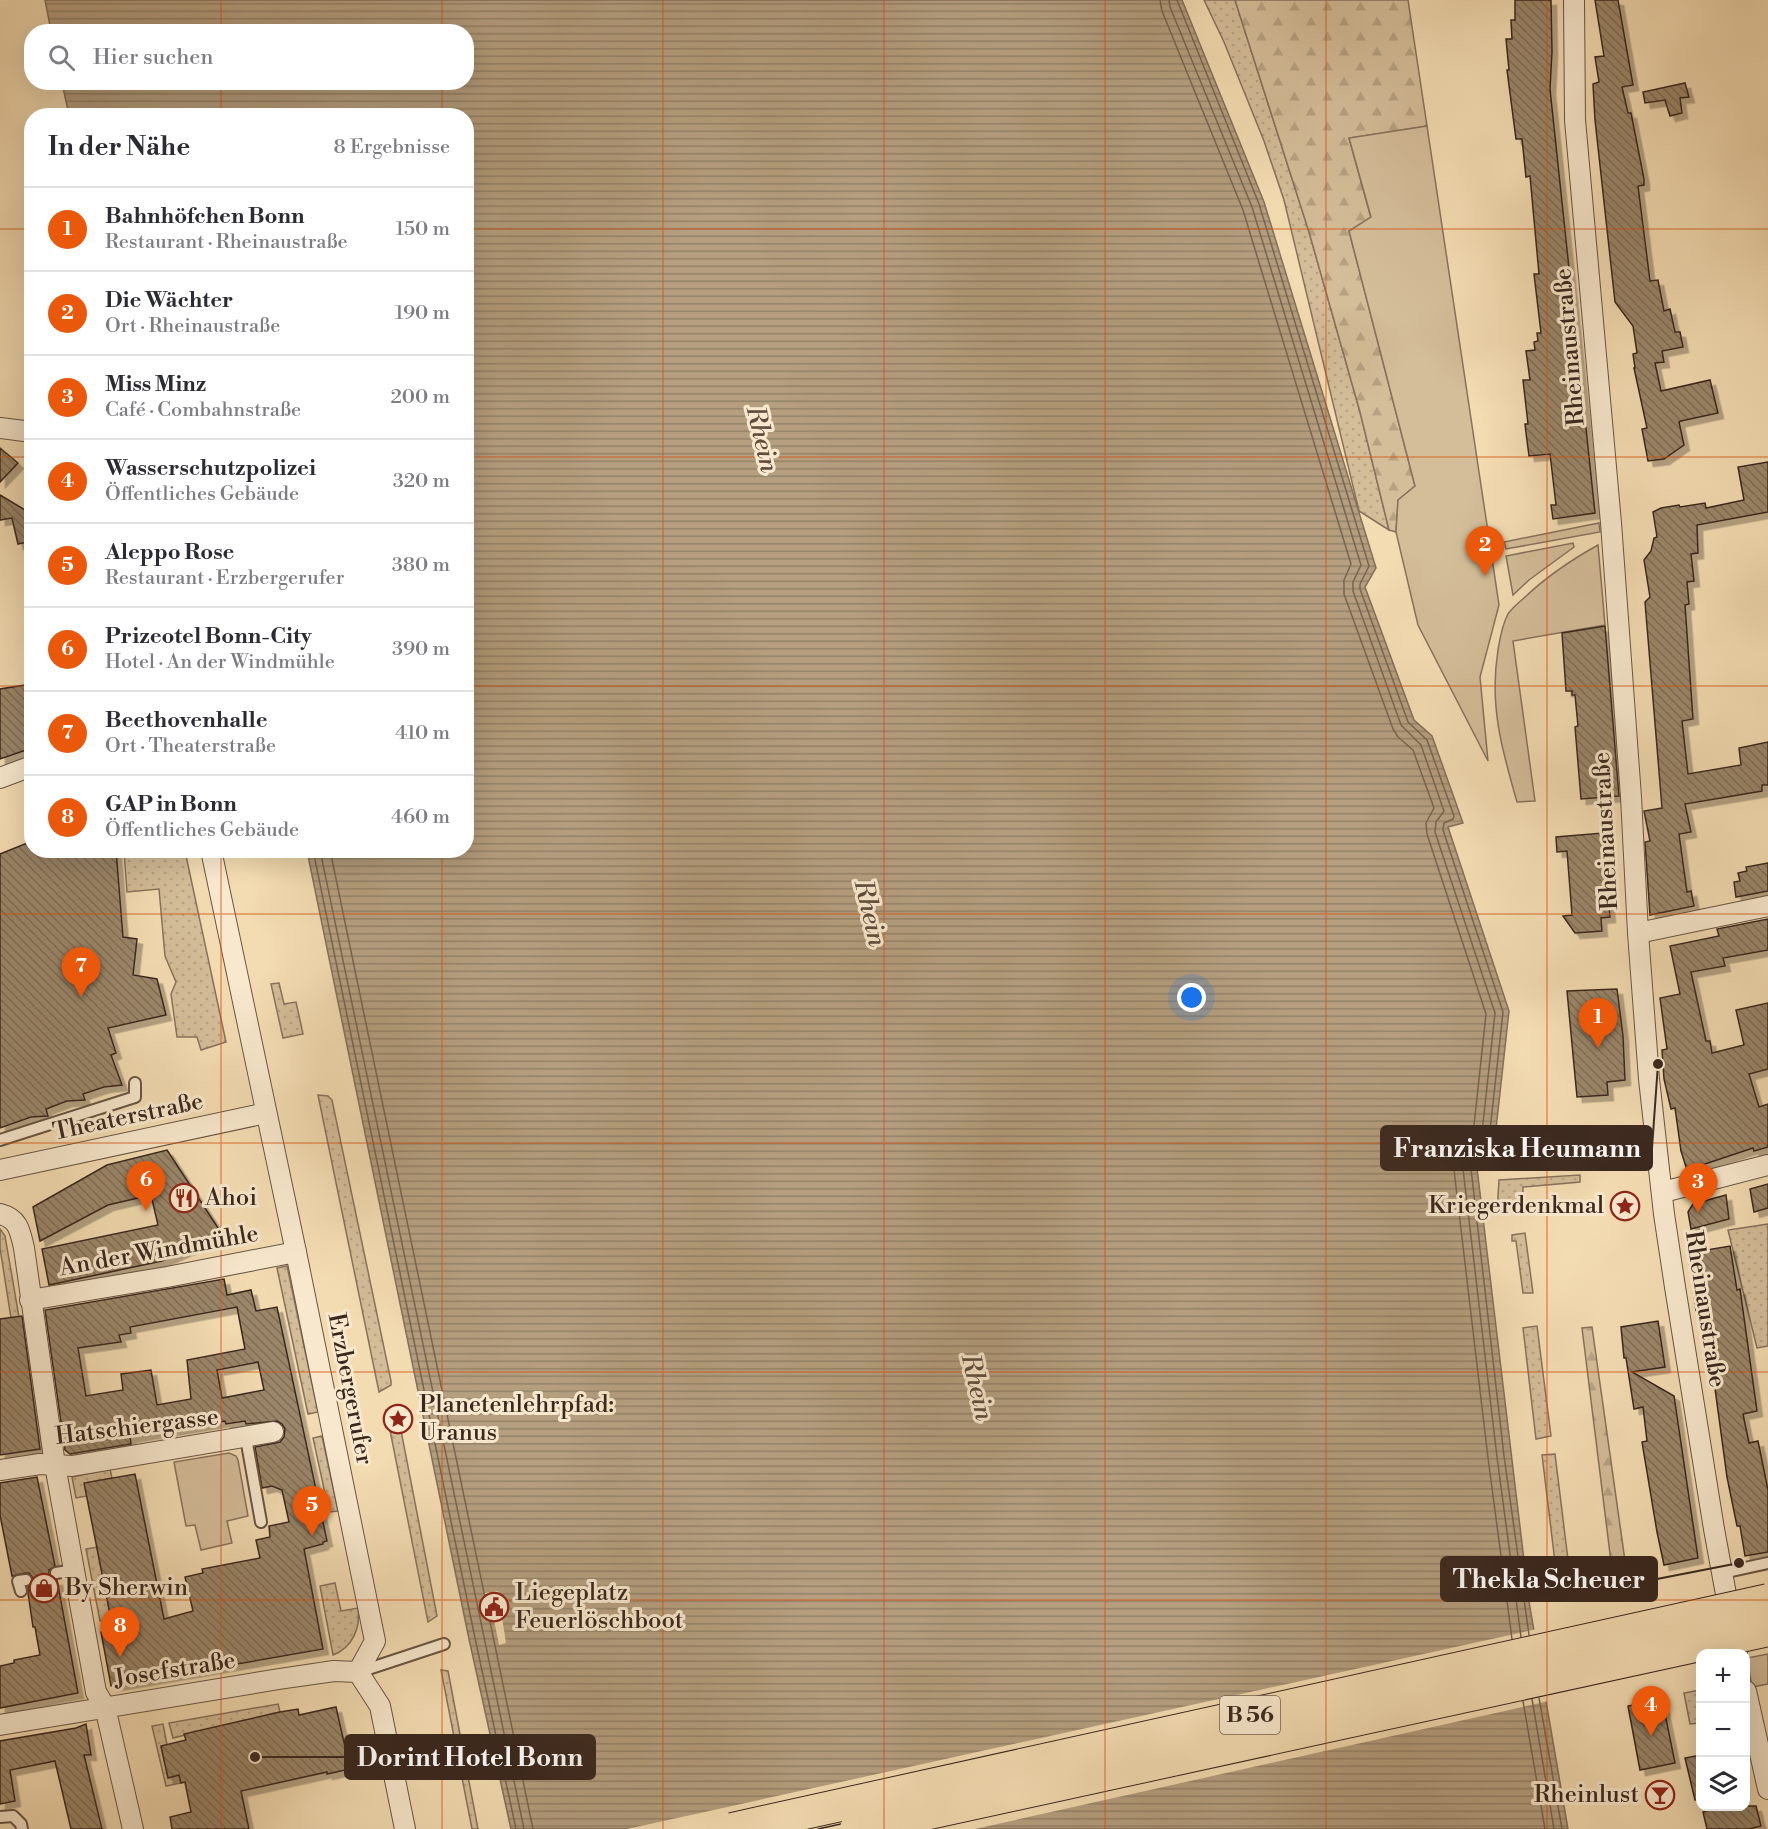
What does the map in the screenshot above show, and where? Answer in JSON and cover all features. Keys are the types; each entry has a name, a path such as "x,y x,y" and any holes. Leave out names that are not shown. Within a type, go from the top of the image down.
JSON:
{"main road":[{"name":"B 56","path":"732,1829 1768,1600"},
{"name":"B 56","path":"856,1829 1768,1630"}],"street":[{"name":"Rheinaustraße","path":"1575,0 1575,120 1611,523 1649,1079 1675,1287 1736,1649"},
{"path":"0,428 24,431"},
{"path":"0,778 24,769"},
{"name":"Erzbergerufer","path":"212,858 296,1252 375,1641 358,1672"},
{"path":"1638,933 1768,906"},
{"name":"Theaterstraße","path":"0,1170 267,1113"},
{"path":"1663,1192 1768,1166"},
{"path":"0,1214 11,1218 19,1228 24,1248 55,1465 65,1571 96,1692 105,1707 133,1829"},
{"name":"An der Windmühle","path":"30,1300 296,1252"},
{"name":"Hatschiergasse","path":"0,1470 40,1464 72,1466 93,1464 273,1432"},
{"name":"Josefstraße","path":"0,1725 334,1671 358,1672"},
{"path":"358,1672 380,1706 405,1829"},
{"path":"1749,1703 1768,1789"}],"lane":[{"path":"0,1140 135,1097 135,1083"},
{"name":"Hatschiergasse","path":"246,1438 261,1522"},
{"path":"1722,1573 1768,1563"},
{"path":"21,1591 18,1581 26,1580"},
{"path":"358,1672 444,1644"},
{"path":"0,1817 13,1816 21,1824 22,1829"}],"green space":[{"path":"1204,0 1235,0 1309,232 1360,412 1389,530 1359,511 1284,200 1264,141 1224,42"},
{"path":"1235,0 1408,0 1427,126 1349,138 1371,218 1349,231 1415,486 1398,500 1396,532 1389,530 1360,412 1309,232"},
{"path":"1427,126 1499,605 1480,677 1488,761 1418,625 1396,532 1398,500 1415,486 1349,231 1371,217 1349,138"},
{"path":"1599,523 1600,532 1506,549 1504,542"},
{"path":"1573,543 1574,547 1529,580 1513,595 1506,556"},
{"path":"1598,545 1605,625 1513,641 1535,801 1517,802 1506,764 1496,709 1496,670 1503,627 1510,612 1532,590 1559,569"},
{"path":"125,858 187,858 226,1042 201,1050 197,1037 177,1037 171,994 176,982 165,956 159,889 127,892"},
{"path":"279,983 284,1004 296,1002 303,1034 283,1038 271,984"},
{"path":"318,1095 328,1096 332,1100 391,1381 391,1385 379,1392"},
{"path":"1580,1175 1580,1182 1523,1187 1523,1212 1497,1212 1499,1180"},
{"path":"1768,1224 1768,1346 1757,1348 1728,1230"},
{"path":"0,1229 5,1236 19,1317 11,1318 0,1248"},
{"path":"1525,1233 1533,1293 1523,1293 1516,1241 1512,1241 1512,1235"},
{"path":"287,1266 318,1412 308,1414 277,1268"},
{"path":"1537,1326 1551,1436 1536,1439 1523,1328"},
{"path":"1592,1327 1628,1582 1614,1586 1582,1328"},
{"path":"386,1410 398,1415 437,1616 428,1622"},
{"path":"322,1436 338,1511 329,1512 313,1438"},
{"path":"229,1453 236,1456 238,1460 248,1516 227,1521 232,1543 201,1550 195,1525 186,1526 174,1462"},
{"path":"1555,1454 1572,1592 1559,1595 1542,1455"},
{"path":"110,1469 112,1478 85,1483 87,1496 76,1498 72,1477"},
{"path":"97,1547 111,1619 100,1621 86,1549"},
{"path":"335,1583 341,1611 358,1608 359,1615 354,1636 345,1648 333,1655 320,1586"},
{"path":"1768,1654 1768,1684 1752,1687 1750,1657"},
{"path":"441,1670 448,1671 478,1829 472,1829"},
{"path":"1696,1691 1696,1723 1690,1724 1684,1693"},
{"path":"278,1704 280,1712 173,1738 169,1723"},
{"path":"163,1724 167,1745 161,1746 168,1777 179,1775 181,1783 166,1786 152,1726"}],"water":[{"name":"Rhein","path":"45,0 1182,0 1264,202 1376,568 1365,587 1414,720 1432,736 1463,823 1448,827 1509,1011 1492,1165 1477,1168 1529,1602 1568,1829 511,1829 469,1639 308,858 474,858 474,108 67,108 64,90 474,90 474,24 50,24"}],"pier":[{"name":"Liegeplatz Feuerlöschboot","path":"498,1591 506,1643 499,1645 494,1620 490,1621 485,1593"},
{"path":"1537,1629 1549,1701 975,1829 627,1829"}],"building":[{"path":"1515,0 1551,0 1550,89 1595,513 1553,519 1551,505 1556,505 1550,454 1529,456 1525,424 1528,424 1523,380 1530,380 1526,351 1535,350 1534,342 1538,341 1537,333 1541,333 1534,274 1539,274 1530,176 1526,177 1522,139 1516,139 1507,70 1509,70 1506,39 1512,39 1511,20 1515,20"},
{"path":"1595,0 1618,0 1633,85 1622,87 1628,113 1631,113 1644,179 1644,185 1638,186 1650,281 1658,280 1664,311 1670,309 1675,332 1680,332 1683,347 1662,351 1664,362 1655,363 1661,391 1710,380 1718,413 1679,422 1684,445 1664,459 1648,461 1642,429 1647,428 1634,368 1633,354 1637,353 1633,326 1615,302 1595,120 1593,84 1599,82 1595,57 1604,56"},
{"path":"1685,83 1689,97 1680,98 1682,113 1670,116 1665,100 1645,103 1643,92"},
{"path":"0,448 18,463 0,482"},
{"path":"1768,462 1768,512 1697,525 1698,553 1691,554 1694,581 1687,582 1689,604 1685,605 1693,719 1682,721 1688,774 1741,765 1739,748 1768,742 1768,785 1762,785 1762,791 1685,804 1691,832 1679,834 1687,892 1691,891 1694,906 1650,915 1645,842 1650,841 1644,811 1662,808 1645,602 1650,597 1644,560 1651,551 1654,538 1657,537 1653,512 1679,505 1680,507 1705,503 1706,508 1744,500 1738,467"},
{"path":"0,495 24,509 24,543 18,544 12,518 0,520"},
{"path":"1605,626 1619,796 1581,799 1575,727 1578,726 1575,695 1572,695 1572,691 1566,691 1562,633"},
{"path":"24,685 24,751 0,759 0,689"},
{"path":"1603,833 1610,917 1601,918 1602,931 1575,933 1563,916 1572,915 1567,851 1557,852 1556,837"},
{"path":"24,844 24,858 117,858 123,937 137,939 133,975 157,979 166,1015 108,1028 116,1053 111,1055 122,1085 104,1087 83,1094 85,1100 67,1101 46,1109 48,1116 31,1117 0,1128 0,854"},
{"path":"1768,863 1768,891 1736,897 1734,882 1740,881 1738,873 1747,871 1746,867"},
{"path":"1768,919 1768,950 1723,958 1725,966 1691,972 1706,1041 1710,1041 1712,1053 1744,1045 1736,1010 1768,1003 1768,1069 1749,1074 1759,1107 1768,1104 1768,1147 1754,1151 1753,1148 1687,1170 1681,1151 1675,1108 1671,1109 1664,1079 1662,1050 1667,1049 1660,998 1680,994 1670,946 1719,936 1717,929"},
{"path":"1617,989 1623,1036 1625,1080 1607,1082 1608,1095 1577,1097 1567,991"},
{"path":"167,1150 222,1234 162,1261 49,1285 42,1249 158,1225 151,1195 108,1205 40,1241 33,1207 107,1165"},
{"path":"1768,1184 1768,1208 1754,1212 1750,1189"},
{"path":"1726,1195 1729,1219 1691,1229 1688,1212 1693,1204"},
{"path":"1730,1246 1737,1290 1740,1289 1757,1411 1743,1414 1749,1443 1758,1441 1768,1490 1768,1552 1745,1556 1727,1477 1706,1322 1702,1322 1700,1311 1696,1311 1688,1253"},
{"path":"224,1279 227,1295 251,1290 256,1311 277,1307 327,1541 304,1549 323,1649 111,1686 101,1632 113,1629 84,1483 135,1474 164,1619 193,1611 185,1577 203,1573 202,1569 260,1558 256,1540 270,1537 269,1526 289,1522 282,1490 272,1486 262,1488 255,1447 280,1442 284,1437 285,1429 277,1421 246,1424 245,1421 226,1424 225,1421 130,1437 131,1444 70,1454 65,1450 45,1310","holes":["237,1307 245,1349 187,1360 191,1399 157,1405 151,1370 121,1374 123,1390 86,1396 78,1348 121,1342 119,1335 131,1333 130,1327","258,1362 264,1390 222,1398 217,1370"]},
{"path":"22,1316 40,1449 0,1455 0,1319"},
{"path":"1658,1321 1665,1367 1632,1372 1674,1396 1698,1558 1664,1565 1642,1442 1647,1441 1643,1407 1634,1409 1626,1358 1624,1358 1621,1327"},
{"path":"37,1477 55,1566 49,1570 49,1575 53,1580 57,1580 78,1693 0,1708 0,1666 14,1663 14,1660 40,1655 28,1593 28,1587 33,1583 33,1578 29,1573 12,1576 0,1515 0,1483"},
{"path":"1662,1699 1675,1763 1640,1770 1628,1706"},
{"path":"336,1707 350,1769 241,1791 249,1829 172,1829 170,1817 191,1812 185,1782 181,1783 179,1775 168,1778 161,1746 186,1740 184,1734 280,1712 298,1709 299,1715"},
{"path":"86,1724 91,1755 84,1755 102,1829 71,1829 55,1761 10,1770 15,1801 0,1804 0,1741 76,1728"},
{"path":"1696,1756 1696,1800 1695,1800 1685,1758"},
{"path":"1750,1806 1756,1806 1761,1826 1749,1829 1707,1829 1703,1812 1750,1811"}],"tram line":[{"path":"776,1829 1768,1611"},
{"path":"818,1829 941,1802"}],"place":[{"name":"Die Wächter","path":"1485,576"},
{"name":"Beethovenhalle","path":"81,997"},
{"name":"Bahnhöfchen Bonn","path":"1598,1048"},
{"name":"Franziska Heumann","path":"1658,1064"},
{"name":"Ahoi","path":"184,1198"},
{"name":"Kriegerdenkmal","path":"1625,1206"},
{"name":"Prizeotel Bonn-City","path":"146,1211"},
{"name":"Miss Minz","path":"1698,1213"},
{"name":"Planetenlehrpfad: Uranus","path":"398,1419"},
{"name":"Aleppo Rose","path":"312,1536"},
{"name":"Thekla Scheuer","path":"1739,1563"},
{"name":"By Sherwin","path":"44,1588"},
{"name":"Liegeplatz Feuerlöschboot","path":"494,1607"},
{"name":"GAP in Bonn","path":"120,1657"},
{"name":"Wasserschutzpolizei","path":"1651,1736"},
{"name":"Dorint Hotel Bonn","path":"255,1757"},
{"name":"Rheinlust","path":"1660,1795"}]}
